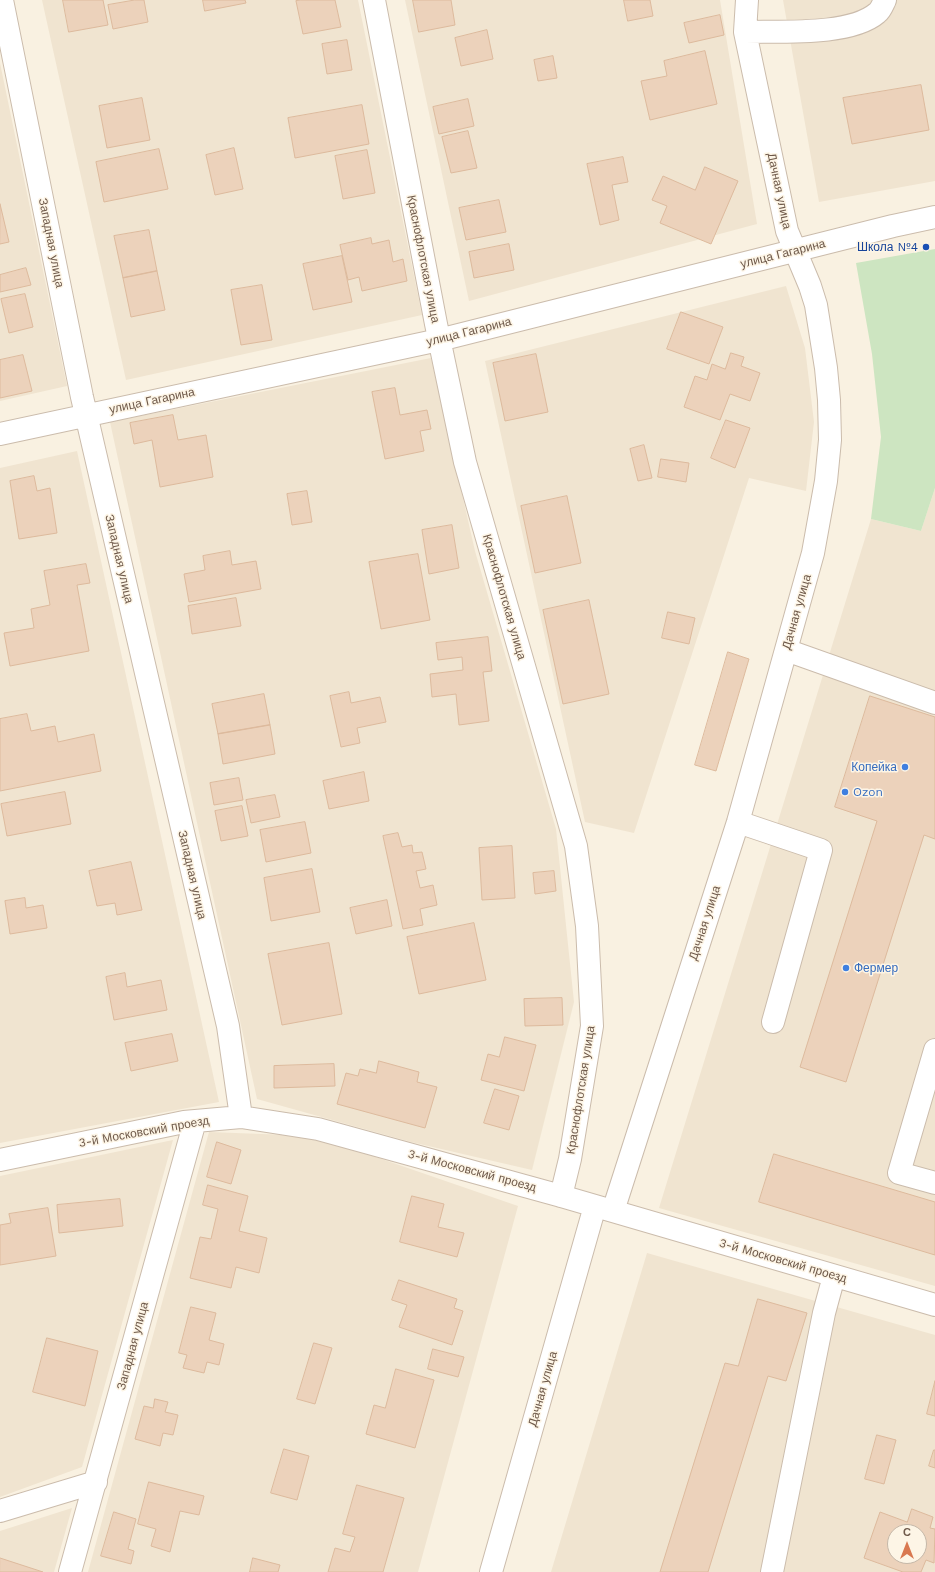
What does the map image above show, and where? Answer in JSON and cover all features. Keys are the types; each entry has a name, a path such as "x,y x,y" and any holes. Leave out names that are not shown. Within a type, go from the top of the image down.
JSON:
{"street":[{"name":"Западная улица","path":"2,0 86,415 228,1026 241,1117"},
{"name":"Краснофлотская улица","path":"374,0 439,340 465,462 576,846 587,926 592,1026 570,1159 561,1196"},
{"name":"Дачная улица","path":"491,1572 604,1208 738,822 819,528 830,440 826,368 816,305 810,286 794,251 787,231 745,32 747,0"},
{"path":"745,32 843,29 865,21 878,12 885,0"},
{"name":"улица Гагарина","path":"0,434 439,340 893,226 935,217"},
{"path":"786,650 935,703"},
{"path":"738,822 821,850 773,1022"},
{"path":"935,1050 899,1173 935,1183"},
{"name":"3-й Московский проезд","path":"0,1160 196,1121 241,1117 318,1129 604,1208 935,1305"},
{"name":"Западная улица","path":"70,1572 196,1121"},
{"path":"772,1572 822,1320 834,1276"},
{"path":"0,1511 96,1482"}],"shaded area":[{"path":"42,0 358,0 422,315 126,380"},
{"path":"405,0 720,0 757,224 469,301"},
{"path":"783,0 935,0 935,181 819,202"},
{"path":"0,63 67,386 0,401"},
{"path":"786,286 805,348 814,422 806,491 749,478 634,833 585,822 485,361"},
{"path":"431,358 475,551 556,829 574,1002 532,1170 411,1142 257,1099 110,422"},
{"path":"77,451 219,1102 0,1143 0,468"},
{"path":"935,488 935,1286 659,1208 871,519 921,531"},
{"path":"209,1132 315,1136 518,1206 418,1572 88,1572"},
{"path":"173,1140 82,1467 0,1497 0,1176"},
{"path":"647,1253 935,1335 935,1572 551,1572"},
{"path":"72,1508 54,1572 0,1572 0,1531"}],"green space":[{"path":"935,249 935,488 921,531 871,519 881,437 872,354 856,263"}],"building":[{"path":"63,0 103,0 108,25 69,32"},
{"path":"135,0 144,0 148,22 113,29 108,5"},
{"path":"203,0 245,0 246,3 205,11"},
{"path":"335,0 341,27 303,34 296,1"},
{"path":"413,0 451,0 455,25 419,32"},
{"path":"624,0 650,0 653,16 628,21"},
{"path":"720,15 724,35 689,43 684,23"},
{"path":"487,30 493,59 461,66 455,38"},
{"path":"347,40 352,70 327,74 322,44"},
{"path":"705,51 717,104 650,120 641,81 667,76 664,61"},
{"path":"553,56 557,78 538,81 534,60"},
{"path":"921,85 929,130 852,144 843,98"},
{"path":"142,98 150,140 107,148 99,106"},
{"path":"468,99 474,126 439,134 433,107"},
{"path":"362,105 369,144 295,158 288,118"},
{"path":"468,131 477,168 451,173 442,137"},
{"path":"234,148 243,189 215,195 206,155"},
{"path":"159,149 168,189 104,202 96,162"},
{"path":"367,150 375,193 343,199 335,156"},
{"path":"623,157 628,182 612,185 619,220 600,225 587,164"},
{"path":"705,167 738,181 711,244 660,223 667,206 652,200 663,176 695,190"},
{"path":"499,200 506,232 466,240 459,208"},
{"path":"0,204 9,242 0,244"},
{"path":"149,230 157,271 123,278 114,236"},
{"path":"371,238 372,244 389,240 393,262 403,259 407,281 362,291 359,277 348,280 340,245"},
{"path":"509,244 514,270 474,278 469,252"},
{"path":"342,256 352,302 313,310 303,264"},
{"path":"26,268 31,285 0,292 0,275"},
{"path":"157,271 165,310 131,317 123,278"},
{"path":"262,285 272,340 241,345 231,290"},
{"path":"25,294 33,327 9,333 1,299"},
{"path":"681,312 723,327 709,364 667,349"},
{"path":"731,353 744,357 741,366 760,373 750,401 730,394 720,420 684,407 695,376 707,380 712,364 725,369"},
{"path":"536,354 548,412 505,421 493,363"},
{"path":"23,355 32,391 0,398 0,360"},
{"path":"395,388 400,415 427,410 431,429 420,431 424,451 385,459 372,392"},
{"path":"173,415 178,440 206,435 213,477 160,487 152,440 134,444 130,423"},
{"path":"726,420 750,428 735,468 711,458"},
{"path":"644,445 652,478 638,481 630,449"},
{"path":"661,459 689,463 686,482 658,477"},
{"path":"34,476 37,491 50,488 57,533 19,539 10,481"},
{"path":"307,491 312,522 292,525 287,494"},
{"path":"567,496 581,563 535,573 521,506"},
{"path":"452,525 459,568 429,574 422,530"},
{"path":"230,551 232,565 256,561 261,589 189,602 184,574 205,570 203,556"},
{"path":"418,554 430,620 381,629 369,562"},
{"path":"86,564 90,583 77,585 89,651 10,666 4,633 34,628 31,609 50,605 44,571"},
{"path":"236,598 241,626 192,634 188,606"},
{"path":"589,600 609,694 563,704 543,610"},
{"path":"668,612 695,618 689,644 662,638"},
{"path":"488,637 492,671 483,672 489,721 459,725 456,694 432,697 430,674 463,670 462,657 438,660 436,643"},
{"path":"728,652 749,659 716,771 695,765"},
{"path":"349,692 351,703 380,697 386,722 357,728 360,743 341,747 330,696"},
{"path":"264,694 270,725 218,734 212,704"},
{"path":"870,696 935,717 935,839 924,835 846,1082 800,1067 877,821 835,807"},
{"path":"27,714 31,731 55,726 58,742 94,734 101,771 0,791 0,719"},
{"path":"270,725 275,754 223,764 218,734"},
{"path":"364,772 369,801 329,809 323,781"},
{"path":"239,778 243,800 214,805 210,783"},
{"path":"65,792 71,824 7,836 1,804"},
{"path":"275,795 280,817 251,823 246,800"},
{"path":"242,806 248,836 221,841 215,811"},
{"path":"305,822 311,853 266,862 260,830"},
{"path":"398,833 402,847 412,845 413,853 422,852 426,869 416,871 420,888 433,885 437,905 420,909 423,925 403,929 383,836"},
{"path":"512,846 515,898 482,900 479,848"},
{"path":"131,862 142,910 117,915 115,903 97,906 89,871"},
{"path":"312,869 320,912 271,921 264,878"},
{"path":"554,871 556,891 535,894 533,873"},
{"path":"25,898 26,908 43,905 47,928 10,934 5,901"},
{"path":"387,900 392,926 356,934 350,908"},
{"path":"474,923 486,980 419,994 407,937"},
{"path":"329,943 342,1014 282,1025 268,954"},
{"path":"125,973 127,987 161,980 167,1010 114,1020 106,977"},
{"path":"562,998 563,1025 525,1026 524,999"},
{"path":"172,1034 178,1061 131,1071 125,1043"},
{"path":"505,1037 536,1045 524,1091 481,1080 488,1054 499,1057"},
{"path":"379,1061 419,1072 417,1082 437,1087 425,1128 337,1104 346,1073 358,1076 360,1069 376,1073"},
{"path":"334,1064 335,1086 274,1088 274,1066"},
{"path":"495,1089 519,1096 509,1130 484,1123"},
{"path":"217,1142 241,1150 231,1184 207,1177"},
{"path":"774,1154 935,1202 935,1255 759,1202"},
{"path":"208,1185 248,1196 239,1231 267,1238 259,1273 236,1267 231,1288 190,1278 200,1237 211,1239 218,1209 203,1205"},
{"path":"412,1196 444,1204 438,1227 464,1233 457,1257 400,1242"},
{"path":"120,1199 123,1226 59,1233 57,1205"},
{"path":"48,1208 56,1256 0,1265 0,1225 11,1223 9,1214"},
{"path":"399,1280 457,1299 454,1308 463,1311 452,1345 399,1327 407,1305 392,1300"},
{"path":"758,1299 807,1313 786,1381 768,1376 708,1572 660,1572 725,1363 738,1366"},
{"path":"191,1307 216,1313 209,1340 224,1344 219,1365 207,1362 204,1373 183,1368 187,1355 179,1353"},
{"path":"47,1338 98,1351 85,1406 33,1392"},
{"path":"314,1343 332,1348 315,1404 297,1399"},
{"path":"433,1349 464,1357 458,1377 428,1369"},
{"path":"396,1369 434,1380 415,1448 366,1434 374,1405 385,1408"},
{"path":"935,1381 935,1416 927,1414"},
{"path":"155,1399 168,1402 165,1412 178,1415 173,1435 163,1433 160,1446 135,1439 144,1406 153,1408"},
{"path":"877,1435 896,1440 884,1484 865,1479"},
{"path":"284,1449 309,1456 297,1500 271,1493"},
{"path":"935,1450 935,1468 929,1466"},
{"path":"149,1482 204,1496 199,1515 180,1511 170,1552 151,1546 156,1529 138,1524"},
{"path":"357,1485 404,1498 383,1572 328,1572 335,1548 350,1552 355,1537 343,1534"},
{"path":"912,1509 933,1517 930,1528 935,1529 934,1563 927,1560 927,1524 887,1524 887,1564 924,1564 921,1572 903,1572 864,1558 880,1512 907,1522"},
{"path":"114,1512 136,1519 128,1549 134,1551 131,1564 101,1556"},
{"path":"0,1558 43,1572 0,1572"},
{"path":"253,1558 280,1565 278,1572 250,1572"}],"place":[{"name":"Школа №4","path":"926,247"},
{"name":"Копейка","path":"905,767"},
{"name":"Ozon","path":"845,792"},
{"name":"Фермер","path":"846,968"}]}
